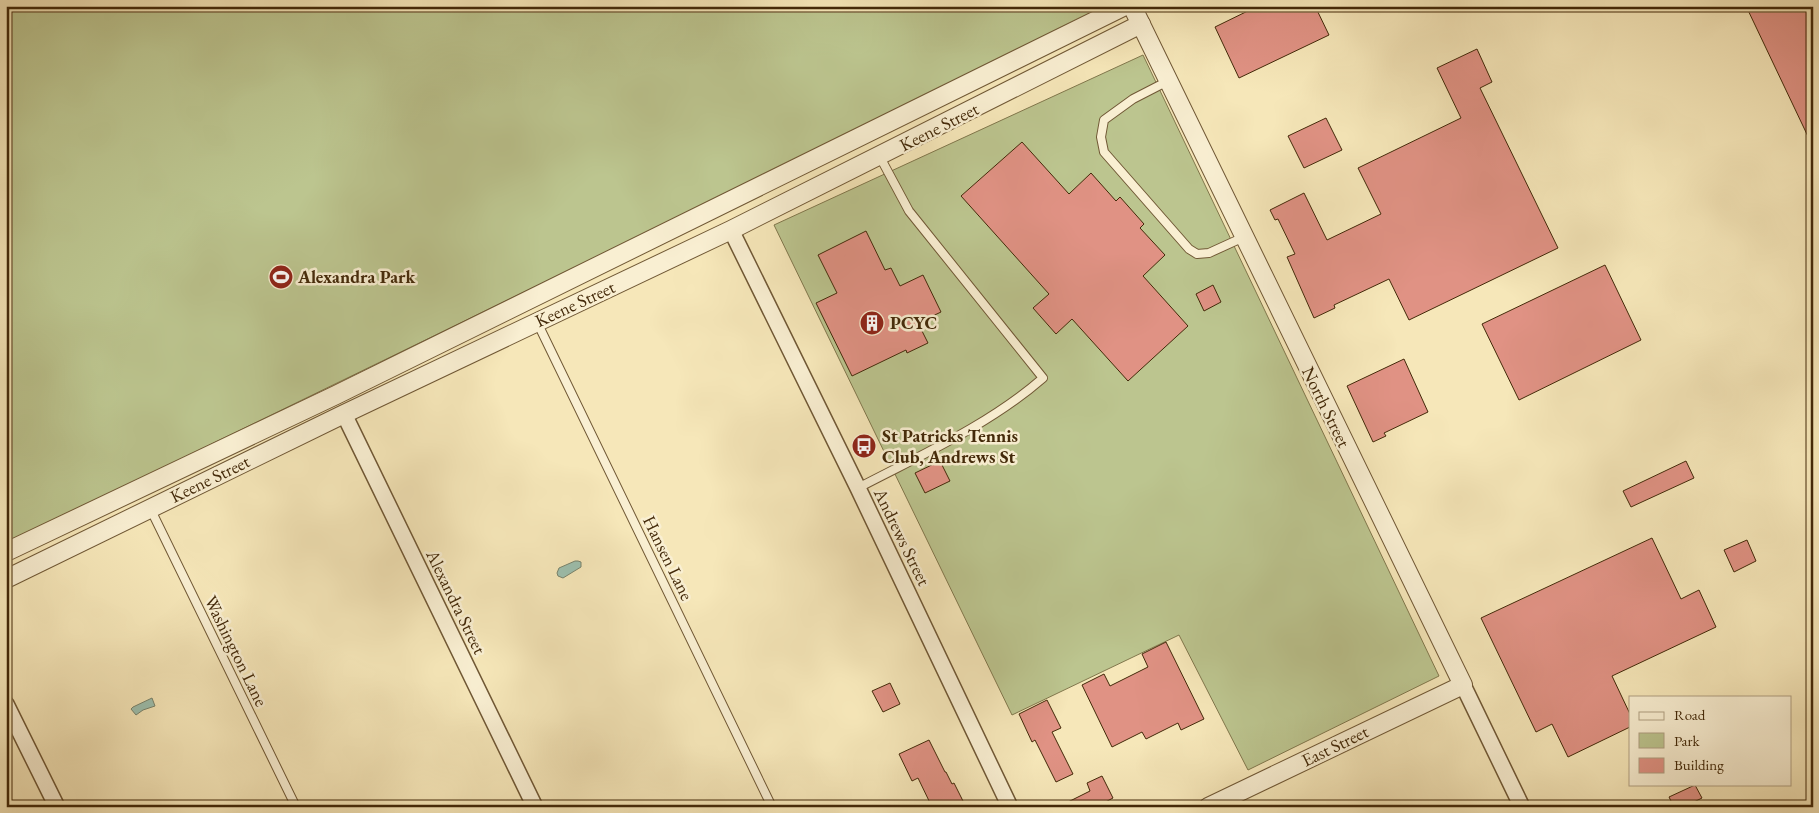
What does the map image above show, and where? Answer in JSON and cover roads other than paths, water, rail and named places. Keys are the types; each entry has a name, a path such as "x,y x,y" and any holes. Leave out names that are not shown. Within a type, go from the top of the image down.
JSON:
{"street":[{"name":"Keene Street","path":"6,552 336,395 1125,6"},
{"name":"North Street","path":"1132,6 1522,807"},
{"name":"Keene Street","path":"6,579 344,414 880,157 1141,24"},
{"path":"718,207 730,230"},
{"name":"Andrews Street","path":"730,230 858,488 1010,807"},
{"path":"336,395 344,414"},
{"name":"Alexandra Street","path":"344,414 534,807"},
{"name":"East Street","path":"1208,807 1463,685"},
{"path":"6,704 57,807"}],"lane":[{"path":"1168,81 1134,99 1104,120 1101,137 1104,152 1189,249 1197,254 1209,253 1244,237"},
{"path":"858,488 964,433 1025,394 1043,378 909,211 880,157"},
{"name":"Hansen Lane","path":"537,322 772,807"},
{"name":"Washington Lane","path":"150,508 296,807"}],"place":[{"name":"Alexandra Park","path":"281,277"},
{"name":"PCYC","path":"872,323"},
{"name":"St Patricks Tennis Club, Andrews St","path":"864,446"}]}
